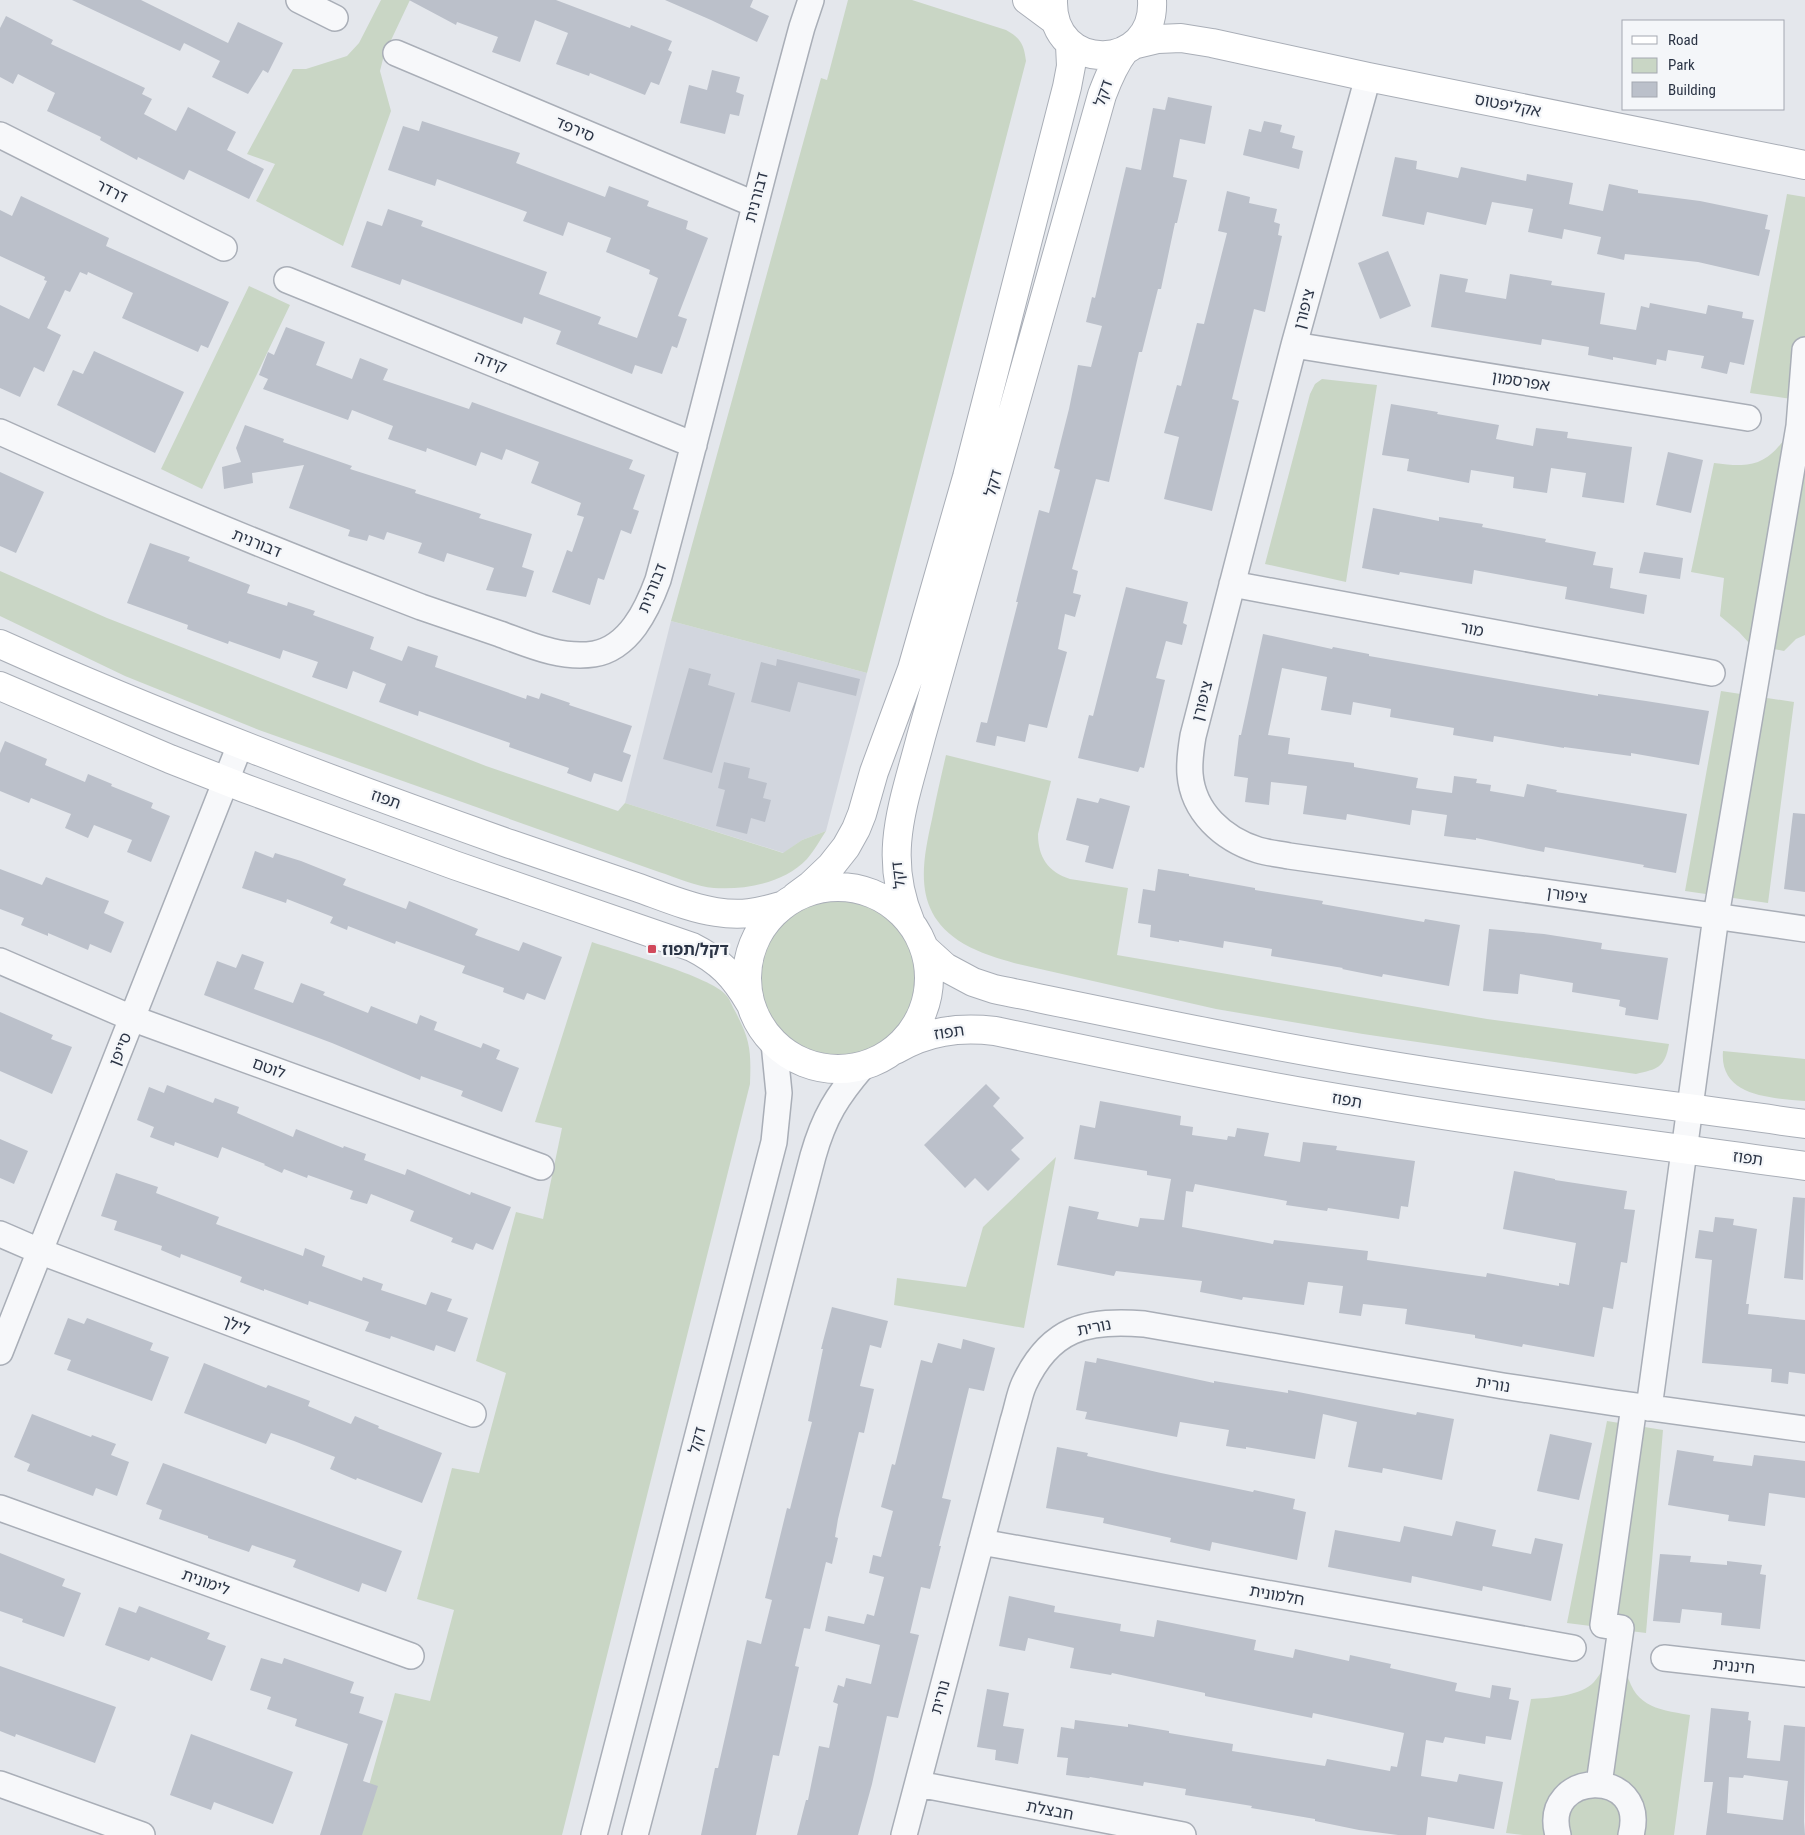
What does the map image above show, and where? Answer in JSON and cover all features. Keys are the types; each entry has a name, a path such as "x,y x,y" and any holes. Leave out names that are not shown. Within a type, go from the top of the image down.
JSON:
{"street":[{"path":"299,0 335,18"},
{"name":"דבורנית","path":"0,432 155,501 344,578 526,643 552,652 576,656 597,653 615,645 629,633 642,617 658,580 754,204 802,26 811,0"},
{"path":"1027,0 1053,10 1063,37 1070,44"},
{"name":"אקליפטוס","path":"1152,1 1189,30 1212,43"},
{"name":"דקל","path":"910,921 899,890 896,863 897,836 906,794 1102,95 1113,67 1146,30 1152,11 1152,1"},
{"name":"אקליפטוס","path":"1070,44 1078,50 1097,56 1107,56 1158,39 1180,38 1212,43 1368,77 1805,165"},
{"name":"דקל","path":"789,901 832,866 856,829 874,772 912,669 967,477 1032,216 1067,87 1071,66 1070,44"},
{"name":"סירפד","path":"396,53 754,204"},
{"name":"ציפורן","path":"1368,77 1294,344 1193,736 1190,775 1194,793 1202,811 1215,826 1234,840 1258,850 1289,856 1805,929"},
{"name":"דרדר","path":"0,135 224,248"},
{"name":"קידה","path":"286,280 694,445"},
{"name":"אפרסמון","path":"1294,344 1748,418"},
{"path":"1599,1784 1620,1628 1603,1624 1684,1150 1716,916 1799,426 1805,350"},
{"name":"מור","path":"1232,584 1712,673"},
{"name":"תפוז","path":"0,644 107,691 240,745 467,829 691,906 714,912 755,914 813,890 830,886 848,886 882,897 910,921"},
{"path":"0,686 226,781 436,858 692,947 722,966 736,981 750,1003"},
{"name":"סייפן","path":"0,1352 240,745"},
{"path":"750,1003 747,986 747,968 750,951 757,934 768,919 789,901"},
{"path":"895,1050 913,1029 926,1005 929,987 929,970 924,948 920,936 910,921"},
{"path":"924,948 945,967 973,982 994,989 1195,1031 1438,1073 1805,1124"},
{"name":"לוטם","path":"0,961 133,1018 541,1167"},
{"name":"תפוז","path":"750,1003 756,1020 774,1043 794,1058 828,1069 846,1069 863,1066 920,1037 949,1030 995,1031 1300,1092 1684,1150 1805,1166"},
{"name":"דקל","path":"594,1835 774,1142 779,1094 774,1043"},
{"path":"635,1835 815,1150 821,1130 833,1104 863,1066"},
{"name":"לילך","path":"0,1234 40,1251 473,1414"},
{"name":"נורית","path":"904,1835 1024,1385 1039,1358 1056,1340 1076,1328 1097,1323 1144,1324 1390,1368 1641,1407 1805,1429"},
{"name":"לימונית","path":"0,1508 411,1656"},
{"name":"חלמונית","path":"981,1542 1573,1648"},
{"name":"חיננית","path":"1664,1658 1805,1674"},
{"path":"0,1784 142,1835"},
{"name":"חבצלת","path":"918,1784 1183,1835"},
{"path":"1558,1835 1556,1818 1560,1804 1570,1792 1584,1785 1599,1784 1613,1788 1630,1805 1634,1819 1631,1835"}],"shaded area":[{"path":"671,621 867,673 826,831 802,840 784,853 625,803"}],"green space":[{"path":"381,0 410,0 384,55 380,71 391,111 343,246 256,201 275,164 247,154 293,69 306,69 347,56 359,43"},
{"path":"848,0 912,0 1006,30 1021,42 1026,61 867,673 671,621 821,78 827,80"},
{"path":"1787,194 1805,197 1805,401 1750,393"},
{"path":"249,286 290,305 202,489 161,469"},
{"path":"1322,379 1377,385 1346,582 1265,564 1310,394 1315,384"},
{"path":"1783,441 1805,444 1805,635 1796,639 1784,651 1750,644 1720,616 1724,578 1691,572 1714,463 1753,464 1761,461 1776,450"},
{"path":"0,571 107,618 486,766 618,811 625,803 783,853 802,840 826,831 807,859 798,867 776,879 739,888 714,888 693,884 259,730 125,676 0,616"},
{"path":"1721,691 1794,702 1768,903 1685,891"},
{"path":"946,755 1051,781 1038,834 1042,856 1050,868 1070,879 1128,888 1117,955 1487,1019 1669,1044 1665,1058 1655,1069 1636,1074 1363,1034 1216,1009 1014,963 976,950 948,932 936,919 925,889 925,855"},
{"path":"846,894 862,897 878,904 903,925 912,938 919,954 922,978 921,994 916,1010 908,1025 891,1043 878,1052 862,1059 830,1062 814,1059 791,1048 768,1025 757,1002 754,970 757,954 768,931 791,908 814,897"},
{"path":"592,942 703,980 726,995 747,1039 750,1055 750,1084 562,1835 355,1835 395,1693 430,1701 454,1610 417,1599 452,1468 479,1473 506,1373 476,1361 516,1212 543,1219 562,1128 535,1122"},
{"path":"1723,1051 1805,1059 1805,1101 1763,1096 1738,1086 1729,1078 1724,1066"},
{"path":"1056,1157 1024,1328 894,1305 897,1278 966,1287 983,1227"},
{"path":"1607,1421 1663,1430 1646,1633 1567,1623"},
{"path":"1608,1662 1625,1666 1633,1690 1647,1703 1666,1710 1690,1715 1674,1835 1523,1835 1506,1833 1531,1699 1564,1695 1588,1687 1594,1682"}],"building":[{"path":"72,0 141,0 228,43 238,22 283,43 268,73 263,70 248,94 212,77 220,61 184,43 180,51"},
{"path":"409,0 556,0 630,28 631,25 672,41 668,50 672,52 659,85 651,82 645,95 590,73 589,76 556,64 568,33 535,20 520,62 492,52 498,37 457,22 456,25"},
{"path":"665,0 753,0 750,7 769,16 757,42"},
{"path":"6,16 53,40 51,44 145,88 142,94 152,99 144,114 176,131 188,107 236,132 227,150 264,169 249,199 189,170 184,180 138,157 137,160 100,140 101,137 47,111 55,93 18,74 13,84 0,77 0,28"},
{"path":"712,70 740,77 736,92 744,95 739,116 730,114 725,134 680,123 689,85 707,90"},
{"path":"1168,97 1212,106 1205,144 1180,139 1173,177 1187,180 1177,223 1175,223 1161,289 1158,289 1142,352 1139,352 1109,482 1096,479 1072,569 1078,571 1073,593 1081,595 1075,617 1065,614 1058,649 1067,652 1047,728 1029,724 1025,742 997,736 995,746 976,742 981,722 987,723 1039,510 1049,513 1060,470 1054,468 1078,365 1091,367 1102,326 1086,322 1092,297 1095,298 1126,167 1141,170 1153,108 1165,110"},
{"path":"422,121 520,153 516,163 605,197 609,186 649,201 647,206 688,221 686,229 708,238 678,316 687,319 677,348 672,346 662,374 635,365 632,374 556,344 561,331 524,317 522,324 402,279 400,285 351,267 367,221 382,226 388,209 423,221 421,226 547,272 539,294 601,317 598,324 637,338 658,278 649,274 650,270 606,252 611,238 568,222 563,236 523,221 527,212 437,179 435,186 388,170 403,126 419,131"},
{"path":"1264,121 1282,125 1280,132 1295,136 1292,148 1303,151 1299,169 1243,155 1249,129 1261,132"},
{"path":"1395,157 1417,161 1416,169 1458,178 1461,167 1526,181 1527,174 1573,183 1569,204 1603,211 1609,184 1638,190 1638,193 1700,201 1768,215 1765,229 1770,230 1759,276 1698,262 1625,254 1624,260 1597,254 1601,237 1564,229 1562,239 1528,232 1533,209 1492,202 1486,225 1427,212 1424,225 1382,216"},
{"path":"1227,191 1250,197 1249,203 1277,209 1274,222 1280,224 1278,235 1282,236 1265,312 1254,309 1232,399 1239,401 1212,511 1164,499 1179,437 1164,433 1177,385 1181,386 1197,323 1204,324 1227,233 1218,231"},
{"path":"21,196 109,238 106,246 229,302 208,348 201,345 198,352 122,318 133,293 88,272 87,275 80,272 70,292 65,290 47,328 61,335 44,372 34,367 20,397 0,388 0,305 29,319 47,281 44,280 45,277 0,256 0,210 12,216"},
{"path":"1388,251 1411,306 1380,319 1358,263"},
{"path":"1440,274 1468,279 1465,292 1506,299 1510,274 1552,281 1551,285 1605,293 1600,324 1636,330 1641,306 1649,308 1650,303 1706,314 1708,305 1743,312 1742,318 1754,320 1744,365 1730,362 1727,374 1701,368 1704,356 1668,350 1666,361 1657,359 1656,365 1613,357 1613,360 1588,355 1589,347 1542,339 1541,345 1431,327"},
{"path":"286,327 325,342 316,365 352,379 360,358 388,369 383,380 469,409 472,402 633,460 629,469 645,475 633,509 639,511 631,534 621,530 604,580 598,578 590,605 552,592 567,550 572,552 584,517 577,515 581,503 531,483 539,462 506,449 502,460 481,452 476,466 427,448 426,452 388,439 393,426 352,410 348,420 263,389 268,379 259,375 268,352 274,355"},
{"path":"94,351 184,392 155,453 57,405 73,370 83,374"},
{"path":"1391,404 1499,425 1496,439 1533,446 1536,428 1568,432 1567,438 1632,447 1624,503 1582,497 1586,473 1551,468 1547,493 1513,488 1514,477 1471,470 1469,483 1407,471 1409,459 1382,455"},
{"path":"245,425 284,439 283,442 352,466 350,469 416,490 415,493 481,514 479,518 532,534 522,567 534,571 526,597 486,590 494,568 447,553 444,562 418,553 422,543 387,532 384,540 369,535 367,541 348,536 350,530 289,508 304,465 252,473 253,483 224,489 222,467 241,462 236,448"},
{"path":"1668,452 1703,460 1691,513 1656,505"},
{"path":"0,472 44,492 16,553 0,546"},
{"path":"1373,508 1439,521 1439,517 1483,524 1482,527 1546,539 1545,542 1596,552 1593,565 1613,568 1610,588 1647,595 1644,614 1565,599 1567,587 1474,570 1472,584 1400,572 1399,575 1362,568"},
{"path":"150,543 190,557 188,561 250,585 247,593 287,606 288,602 315,611 313,615 374,637 370,649 402,661 408,646 438,656 435,667 526,699 527,695 539,699 541,693 570,703 569,705 632,726 623,752 631,755 622,782 594,773 591,782 567,773 569,768 509,747 510,743 419,711 418,716 379,702 386,684 353,671 347,689 312,677 318,662 283,650 280,659 229,641 228,644 187,629 188,625 127,603"},
{"path":"1644,552 1683,558 1680,579 1639,573"},
{"path":"1126,587 1188,602 1183,623 1187,625 1182,645 1166,641 1156,678 1165,680 1144,768 1140,767 1138,772 1078,758 1089,715 1093,716"},
{"path":"1263,634 1332,649 1333,647 1369,654 1369,656 1533,685 1709,711 1699,765 1631,753 1631,756 1564,748 1494,736 1493,742 1453,735 1454,728 1390,717 1391,709 1353,702 1351,715 1321,710 1327,677 1282,668 1268,735 1290,738 1288,754 1354,763 1354,767 1418,778 1416,788 1452,793 1454,776 1477,779 1476,783 1491,785 1490,791 1524,797 1527,784 1557,790 1556,792 1687,814 1676,873 1643,867 1644,865 1545,847 1544,852 1476,838 1476,840 1444,836 1447,815 1412,810 1410,825 1347,814 1346,820 1303,814 1307,786 1271,782 1269,805 1245,802 1248,778 1234,776 1239,735 1241,735"},
{"path":"777,659 860,679 856,696 798,682 790,712 751,702 761,662 776,666"},
{"path":"689,668 711,674 708,685 735,693 712,773 663,759"},
{"path":"5,741 47,759 45,765 85,782 88,774 112,784 111,786 153,803 151,808 170,816 151,862 127,852 132,840 94,825 88,838 65,828 71,814 31,798 29,803 0,791 0,753"},
{"path":"724,762 750,768 748,778 767,783 763,798 771,800 765,822 751,818 747,834 716,826 725,790 718,788"},
{"path":"1077,798 1098,803 1100,798 1130,806 1113,869 1085,862 1089,846 1066,840"},
{"path":"1793,813 1805,814 1805,892 1784,889"},
{"path":"255,851 273,858 275,853 301,861 346,879 343,885 406,909 409,901 478,929 475,935 519,951 523,942 562,957 545,1000 527,993 524,1000 503,992 504,988 462,973 465,966 396,941 395,944 348,926 347,930 330,923 333,917 287,899 286,903 242,888"},
{"path":"0,869 42,885 46,877 109,901 104,913 124,922 111,953 90,944 88,950 48,933 48,936 21,925 24,918 0,909"},
{"path":"1158,869 1255,888 1255,890 1323,901 1322,904 1424,922 1425,919 1460,925 1449,986 1383,974 1382,977 1343,968 1271,956 1272,949 1224,941 1223,948 1150,937 1151,925 1138,923 1143,889 1155,891"},
{"path":"1489,929 1544,934 1602,943 1601,949 1668,958 1658,1020 1625,1015 1626,1008 1619,1006 1620,1000 1572,992 1573,983 1520,974 1518,994 1483,991"},
{"path":"242,954 264,962 254,989 293,1003 301,983 325,992 323,995 368,1013 371,1006 417,1024 420,1015 437,1022 434,1030 481,1048 483,1043 500,1050 496,1059 519,1068 502,1112 461,1096 463,1091 421,1076 420,1080 332,1043 204,995 217,961 236,968"},
{"path":"0,1012 53,1035 51,1039 72,1047 52,1094 0,1071"},
{"path":"986,1084 1000,1098 993,1106 1024,1138 1011,1150 1020,1159 988,1191 975,1178 965,1188 924,1145"},
{"path":"167,1085 213,1103 215,1098 239,1107 237,1113 293,1137 296,1129 343,1148 344,1146 366,1154 364,1160 405,1175 407,1169 470,1195 471,1192 511,1207 493,1250 476,1243 473,1250 451,1242 453,1238 410,1221 414,1211 371,1194 367,1204 350,1199 353,1191 308,1175 307,1178 284,1169 282,1173 222,1147 218,1158 175,1142 174,1146 150,1137 154,1127 137,1120 149,1087 164,1093"},
{"path":"1100,1101 1181,1116 1180,1125 1193,1127 1192,1135 1227,1140 1228,1136 1235,1137 1237,1128 1269,1133 1264,1156 1300,1162 1303,1142 1337,1146 1336,1150 1415,1161 1408,1207 1401,1206 1399,1219 1328,1208 1327,1211 1286,1205 1287,1201 1195,1184 1193,1192 1186,1191 1182,1227 1273,1244 1274,1240 1368,1251 1367,1260 1486,1277 1487,1273 1559,1286 1559,1283 1569,1285 1576,1243 1503,1229 1514,1171 1555,1180 1627,1191 1624,1209 1635,1210 1627,1263 1621,1262 1613,1309 1603,1307 1594,1357 1523,1344 1522,1347 1475,1338 1475,1335 1405,1324 1407,1309 1363,1304 1361,1316 1339,1313 1343,1286 1308,1282 1304,1305 1243,1297 1242,1300 1200,1292 1202,1281 1116,1271 1114,1276 1057,1265 1069,1206 1099,1212 1097,1219 1138,1227 1140,1218 1164,1220 1171,1179 1147,1175 1147,1171 1074,1159 1080,1125 1095,1128"},
{"path":"0,1139 28,1151 14,1184 0,1178"},
{"path":"116,1173 158,1187 156,1193 219,1217 216,1224 303,1256 305,1248 325,1256 322,1266 362,1281 363,1277 383,1284 381,1290 426,1305 431,1292 452,1299 447,1311 468,1318 455,1352 436,1345 434,1351 391,1336 390,1339 365,1331 369,1322 309,1301 308,1305 264,1289 264,1291 240,1282 242,1277 181,1254 180,1258 161,1250 162,1246 114,1230 117,1221 101,1216"},
{"path":"1793,1197 1805,1198 1803,1280 1784,1278"},
{"path":"1715,1217 1734,1219 1733,1225 1757,1229 1746,1304 1749,1304 1748,1314 1805,1320 1805,1374 1789,1372 1788,1384 1771,1382 1772,1369 1702,1363 1712,1260 1695,1258 1699,1230 1713,1232"},
{"path":"832,1307 888,1321 881,1348 870,1345 860,1386 874,1389 864,1433 859,1432 838,1519 835,1537 838,1538 832,1564 826,1562 810,1629 804,1628 795,1666 799,1667 779,1756 773,1755 756,1835 701,1835 715,1768 718,1768 747,1640 761,1644 772,1600 765,1598 787,1508 790,1509 812,1422 808,1421 823,1349 821,1349"},
{"path":"68,1318 84,1324 87,1318 153,1343 150,1350 169,1357 152,1401 67,1370 71,1360 54,1354"},
{"path":"963,1339 995,1348 984,1391 969,1388 942,1498 951,1500 939,1546 941,1546 930,1589 921,1587 910,1633 919,1635 898,1718 887,1716 872,1784 858,1835 797,1835 806,1800 808,1800 819,1746 829,1748 838,1704 833,1702 838,1685 844,1687 846,1678 871,1684 880,1645 825,1631 828,1616 864,1624 867,1614 874,1616 884,1577 869,1573 873,1555 881,1557 893,1511 881,1507 892,1464 895,1465 921,1360 932,1363 938,1343 961,1349"},
{"path":"1097,1358 1214,1383 1214,1381 1288,1393 1288,1390 1416,1415 1417,1412 1454,1419 1442,1480 1383,1468 1382,1473 1348,1467 1357,1422 1323,1414 1315,1459 1246,1447 1246,1449 1226,1446 1229,1430 1180,1422 1177,1437 1085,1419 1087,1412 1076,1410 1085,1361 1096,1363"},
{"path":"204,1363 266,1388 268,1385 310,1401 308,1406 351,1424 355,1416 379,1426 378,1428 442,1453 422,1503 330,1469 335,1457 294,1441 271,1433 266,1444 184,1413"},
{"path":"32,1414 91,1437 92,1435 116,1444 111,1455 129,1462 117,1496 96,1488 93,1496 27,1471 30,1464 14,1457"},
{"path":"1550,1434 1592,1443 1579,1500 1537,1491"},
{"path":"1057,1447 1088,1453 1087,1456 1161,1473 1295,1499 1293,1509 1306,1512 1297,1560 1212,1542 1210,1551 1170,1542 1171,1538 1103,1523 1104,1518 1046,1508"},
{"path":"1677,1450 1714,1456 1713,1461 1752,1466 1754,1455 1805,1461 1805,1498 1769,1493 1765,1526 1728,1521 1729,1515 1668,1505"},
{"path":"163,1463 402,1551 386,1592 362,1583 359,1592 293,1567 296,1560 252,1545 249,1552 159,1519 162,1510 146,1504"},
{"path":"1456,1521 1496,1530 1492,1546 1531,1554 1535,1538 1563,1544 1551,1601 1483,1586 1482,1591 1412,1576 1411,1583 1328,1567 1335,1530 1400,1542 1404,1526 1452,1536"},
{"path":"0,1553 65,1579 62,1586 81,1593 64,1637 22,1622 23,1619 0,1611"},
{"path":"1660,1554 1691,1556 1690,1562 1727,1565 1727,1561 1762,1565 1760,1574 1766,1575 1760,1629 1721,1625 1722,1613 1682,1609 1680,1623 1653,1621"},
{"path":"1009,1596 1055,1606 1054,1612 1121,1624 1120,1631 1154,1637 1157,1620 1256,1640 1254,1650 1293,1658 1295,1649 1349,1661 1350,1655 1391,1664 1390,1668 1457,1683 1455,1691 1490,1698 1492,1685 1511,1688 1509,1699 1519,1701 1511,1740 1486,1736 1485,1744 1445,1737 1443,1743 1426,1740 1421,1776 1457,1782 1459,1774 1503,1782 1494,1829 1428,1817 1426,1835 1398,1835 1359,1830 1315,1821 1315,1819 1251,1808 1252,1806 1185,1795 1186,1789 1144,1782 1143,1786 1066,1775 1068,1758 1057,1757 1061,1727 1074,1729 1075,1720 1128,1727 1128,1724 1169,1731 1169,1733 1233,1744 1232,1751 1325,1766 1327,1759 1390,1771 1391,1766 1397,1767 1404,1733 1313,1713 1312,1718 1205,1696 1205,1693 1112,1673 1111,1675 1070,1668 1074,1648 1028,1638 1025,1651 999,1646"},
{"path":"139,1606 210,1633 207,1639 226,1646 212,1681 151,1657 149,1661 105,1645 119,1607 136,1613"},
{"path":"261,1658 282,1664 284,1658 354,1682 350,1693 364,1697 359,1713 383,1721 363,1781 378,1786 362,1835 320,1835 348,1744 295,1726 297,1719 267,1709 271,1697 250,1690"},
{"path":"0,1666 116,1707 95,1763 16,1734 15,1737 0,1731"},
{"path":"987,1689 1009,1693 1003,1726 1024,1729 1018,1764 995,1760 996,1750 977,1747"},
{"path":"1711,1708 1749,1712 1748,1720 1751,1721 1747,1758 1780,1761 1784,1725 1805,1727 1805,1835 1706,1835 1713,1782 1704,1782","holes":["1744,1775 1788,1781 1783,1820 1727,1813 1729,1777 1743,1778"]},
{"path":"191,1734 293,1772 273,1824 214,1802 211,1810 170,1795"}],"place":[{"name":"דקל/תפוז","path":"652,949"}]}
